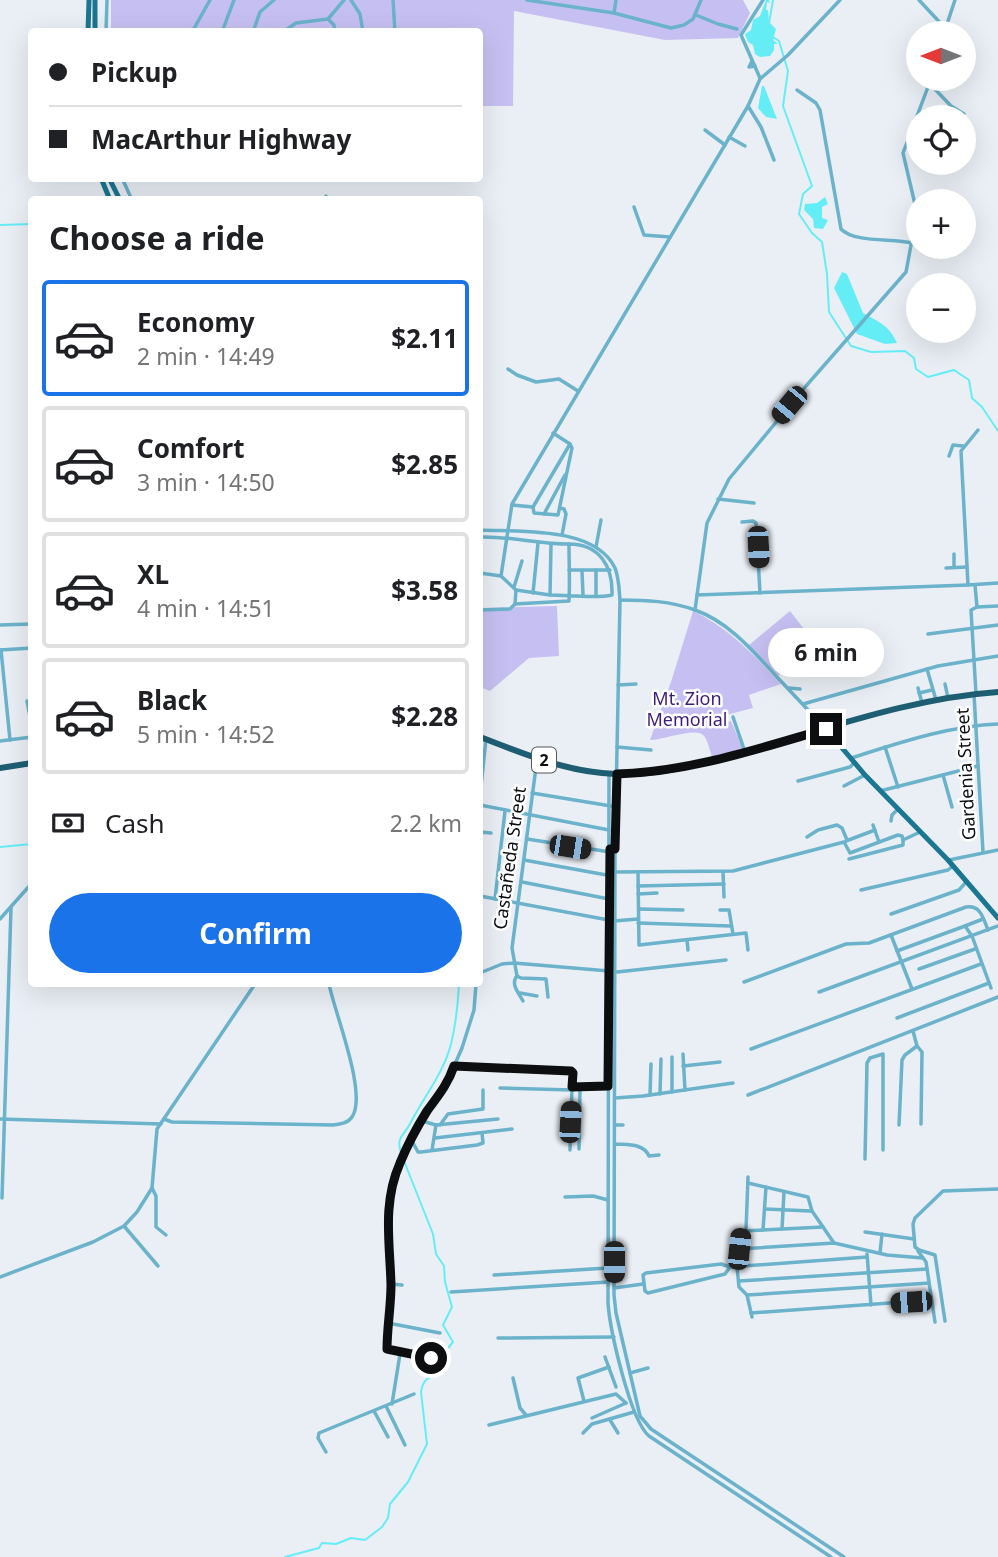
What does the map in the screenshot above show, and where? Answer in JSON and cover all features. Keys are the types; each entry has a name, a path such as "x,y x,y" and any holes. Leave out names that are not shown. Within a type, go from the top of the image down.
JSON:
{"highway":[{"name":"2","path":"483,738 569,767 613,774 668,771 922,703 998,692"},
{"path":"0,768 28,764"}],"main road":[{"path":"88,28 89,0"},
{"path":"95,0 95,28"},
{"path":"826,729 852,761 948,860 965,884 998,918"}],"street":[{"path":"107,0 107,28"},
{"path":"194,28 210,0"},
{"path":"224,28 234,0"},
{"path":"254,28 260,12 274,0"},
{"path":"289,28 296,23 327,19 344,0"},
{"path":"351,0 360,14 362,28"},
{"path":"393,0 395,28"},
{"path":"527,0 614,13 671,28 684,25 696,15 701,0"},
{"path":"614,13 616,0"},
{"path":"761,78 741,40 741,35 763,0"},
{"path":"501,576 512,505 748,106 761,78 783,60 840,0"},
{"path":"919,0 937,21"},
{"path":"948,21 955,0"},
{"path":"696,15 737,29"},
{"path":"327,19 334,28"},
{"path":"797,90 816,103 820,110 843,232 850,237 906,241"},
{"path":"911,189 903,153 926,91"},
{"path":"939,91 950,105"},
{"path":"748,106 761,127 774,160"},
{"path":"705,130 725,145"},
{"path":"729,137 745,146"},
{"path":"635,207 644,235 670,237"},
{"path":"695,610 707,523 729,479 755,445 904,275 908,259"},
{"path":"508,369 536,382 559,379 578,391"},
{"path":"968,584 961,451 978,430"},
{"path":"554,433 570,444 572,450 560,508 558,515 534,513 533,507 570,444"},
{"path":"948,456 953,445 963,446"},
{"path":"544,514 568,470"},
{"path":"718,499 754,503"},
{"path":"512,505 533,507"},
{"path":"560,508 564,509 566,514 562,536"},
{"path":"596,547 601,520"},
{"path":"742,522 757,523 760,593"},
{"path":"483,530 579,538 596,547 613,564 617,573 620,600 617,747 609,830 612,849"},
{"path":"483,537 582,545 597,554 610,570 612,595 530,593 515,589 501,576 483,573"},
{"path":"530,593 538,543"},
{"path":"550,595 551,544"},
{"path":"483,610 507,609 515,604 568,601 569,544"},
{"path":"954,554 954,567"},
{"path":"515,604 515,589 522,561"},
{"path":"946,568 967,567"},
{"path":"569,570 610,570"},
{"path":"582,570 583,595"},
{"path":"596,570 596,596"},
{"path":"698,595 998,583"},
{"name":"Gardenia Street","path":"975,584 976,607 971,609 971,627 983,852"},
{"path":"516,596 530,593"},
{"path":"620,600 667,602 695,610 732,630 826,729"},
{"path":"976,607 998,606"},
{"path":"0,625 28,624"},
{"path":"928,634 998,625"},
{"path":"10,740 0,650 28,648"},
{"path":"803,704 927,669 998,656"},
{"path":"927,669 936,700"},
{"path":"618,685 636,684"},
{"path":"945,684 948,698"},
{"path":"787,688 800,689"},
{"path":"922,703 919,691 932,690"},
{"path":"27,701 28,706"},
{"path":"733,717 745,752"},
{"path":"798,780 850,768 852,761 885,747 976,724 998,724"},
{"path":"0,741 28,738"},
{"path":"617,747 651,750"},
{"path":"885,747 898,787"},
{"name":"Castañeda Street","path":"523,1001 514,984 517,976 512,942 537,758"},
{"path":"880,791 978,766"},
{"path":"611,1288 608,1282 612,1216 609,971 613,920 613,774"},
{"path":"943,774 952,807"},
{"path":"844,786 865,775"},
{"path":"532,793 611,806"},
{"path":"483,806 609,830"},
{"path":"891,821 892,815 898,809"},
{"path":"495,899 505,810"},
{"path":"807,837 818,830 837,825 842,828 848,852 902,836 903,845 849,859"},
{"path":"524,860 613,875 638,872 723,872 744,869 846,841 874,828 879,842"},
{"path":"483,832 491,833"},
{"path":"903,840 919,832"},
{"path":"527,839 612,849"},
{"path":"948,860 998,850"},
{"path":"861,890 952,868"},
{"path":"638,872 639,945 748,934 748,950"},
{"path":"723,872 724,897"},
{"path":"522,882 613,899"},
{"path":"638,886 724,884"},
{"path":"891,914 965,884"},
{"path":"0,919 28,888"},
{"path":"639,894 657,893"},
{"path":"483,897 613,920 730,926"},
{"path":"744,982 846,944 869,943 966,907 976,907 988,930"},
{"path":"2,1198 2,1119 11,908"},
{"path":"639,909 683,910"},
{"path":"720,910 729,910 733,934"},
{"path":"897,951 984,919"},
{"path":"897,1018 990,986 965,926"},
{"path":"819,992 998,926"},
{"path":"612,935 616,972 611,1089 615,1098 615,1144 608,1200 612,1216"},
{"path":"891,935 912,989"},
{"path":"687,940 688,950"},
{"path":"919,969 975,949"},
{"path":"616,972 726,960"},
{"path":"483,972 513,963 609,971"},
{"path":"751,1049 981,964"},
{"path":"517,976 545,979 548,997"},
{"path":"0,1277 93,1241 124,1226 137,1213 152,1188 155,1136 161,1124 253,987"},
{"path":"164,1119 176,1122 333,1125 343,1124 350,1119 354,1115 356,1104 354,1077 330,987"},
{"path":"431,1358 387,1349 391,1284 387,1248 389,1208 391,1192 402,1159 425,1115 444,1089 454,1066 474,1010 476,987"},
{"path":"520,993 537,996"},
{"path":"748,1095 998,997"},
{"path":"913,1031 917,1046 922,1052 921,1124"},
{"path":"874,1045 878,1055"},
{"path":"899,1125 902,1060 917,1046"},
{"path":"683,1054 685,1090"},
{"path":"864,1159 867,1060 878,1055 885,1056 883,1150"},
{"path":"672,1057 672,1092"},
{"path":"660,1094 661,1059"},
{"path":"683,1066 720,1062"},
{"path":"650,1095 651,1064"},
{"path":"454,1066 571,1071 570,1150"},
{"path":"615,1098 733,1083"},
{"path":"579,1149 580,1087"},
{"path":"500,1088 611,1089"},
{"path":"432,1150 436,1124 448,1114 483,1108 483,1090"},
{"path":"425,1115 436,1124"},
{"path":"2,1119 161,1124"},
{"path":"422,1121 436,1124 498,1119"},
{"path":"462,1123 463,1135"},
{"path":"615,1125 623,1125"},
{"path":"435,1138 512,1129"},
{"path":"412,1141 418,1152 481,1145 482,1133"},
{"path":"615,1144 638,1145 646,1150 649,1156 659,1154"},
{"path":"746,1230 748,1177"},
{"path":"748,1183 806,1196 812,1211 834,1243"},
{"path":"763,1230 766,1187"},
{"path":"152,1188 156,1196 156,1227 166,1236"},
{"path":"935,1322 927,1269 914,1239 915,1217 940,1192 998,1189"},
{"path":"782,1229 784,1191"},
{"path":"565,1197 593,1196 608,1200"},
{"path":"765,1209 812,1211"},
{"path":"124,1226 158,1266"},
{"path":"823,1227 746,1230 741,1233 737,1267 740,1289 747,1295 752,1315 931,1300"},
{"path":"865,1232 914,1239"},
{"path":"880,1254 881,1234"},
{"path":"611,1236 614,1336 630,1373 634,1412 645,1432 844,1557"},
{"path":"739,1249 834,1243 867,1254"},
{"path":"917,1249 935,1255 945,1321"},
{"path":"867,1254 871,1305"},
{"path":"730,1267 725,1274 648,1293 643,1284 643,1275 646,1273 724,1264 737,1267 867,1254 923,1258"},
{"path":"494,1275 608,1268"},
{"path":"739,1281 927,1269"},
{"path":"451,1292 608,1282"},
{"path":"747,1295 929,1283"},
{"path":"391,1284 402,1285"},
{"path":"611,1288 643,1284"},
{"path":"612,1313 631,1389 642,1420 667,1444"},
{"path":"388,1323 440,1333"},
{"path":"498,1338 614,1336"},
{"path":"392,1404 400,1353"},
{"path":"605,1357 616,1387"},
{"path":"584,1401 578,1378 609,1367"},
{"path":"630,1373 648,1368"},
{"path":"513,1378 520,1408 526,1415"},
{"path":"326,1452 318,1438 319,1433 414,1394"},
{"path":"489,1425 618,1394 626,1403"},
{"path":"592,1418 631,1401"},
{"path":"386,1406 405,1444"},
{"path":"374,1411 388,1437"},
{"path":"583,1433 592,1424 634,1412"},
{"path":"610,1420 618,1433"},
{"path":"804,1534 831,1557"}],"green space":[{"path":"111,0 743,0 750,13 738,38 665,40 514,11 513,106 483,106 483,28 111,28"},
{"path":"557,606 559,656 529,658 490,691 483,688 483,608"},
{"name":"Mt. Zion Memorial","path":"693,611 730,634 781,684 749,695 753,708 715,718 717,724 731,721 743,749 712,757 707,741 700,733 650,740"},
{"path":"790,611 818,647 778,676 749,645"}],"water":[{"path":"766,0 770,3 767,2 766,10 769,22 776,29 773,40 778,44 774,44 770,56 760,57 755,54 753,45 748,42 745,34 751,30 753,20 760,16"},
{"path":"762,86 777,119 766,117 758,108"},
{"path":"825,197 828,204 822,207 822,218 828,220 823,229 814,228 813,219 804,210 805,204 817,203"},
{"path":"842,272 847,274 863,313 887,328 897,343 885,344 857,334 834,288"}],"waterway":[{"path":"769,23 773,0"},
{"path":"773,37 779,41 788,71 783,106 812,186 803,194 799,214 822,242 829,312 851,346 871,352 905,351 914,358 916,369 928,377 954,370 969,380 972,398 982,407 998,431"},
{"path":"0,225 28,224"},
{"path":"0,847 28,844"},
{"path":"402,1156 399,1144 401,1138 448,1054 459,987"},
{"path":"285,1557 319,1548 322,1543 336,1544 351,1538 365,1540 382,1527 388,1518 390,1504 408,1482 427,1444 421,1392 427,1379 440,1374 447,1349 453,1342 443,1325 452,1307 444,1266 436,1254 433,1234 404,1161"}],"route":[{"path":"431,1358 387,1349 391,1284 387,1248 388,1217 391,1192 400,1163 425,1115 447,1084 454,1066 571,1071 572,1087 608,1086 610,849 615,849 617,774 688,767 826,729"}]}
